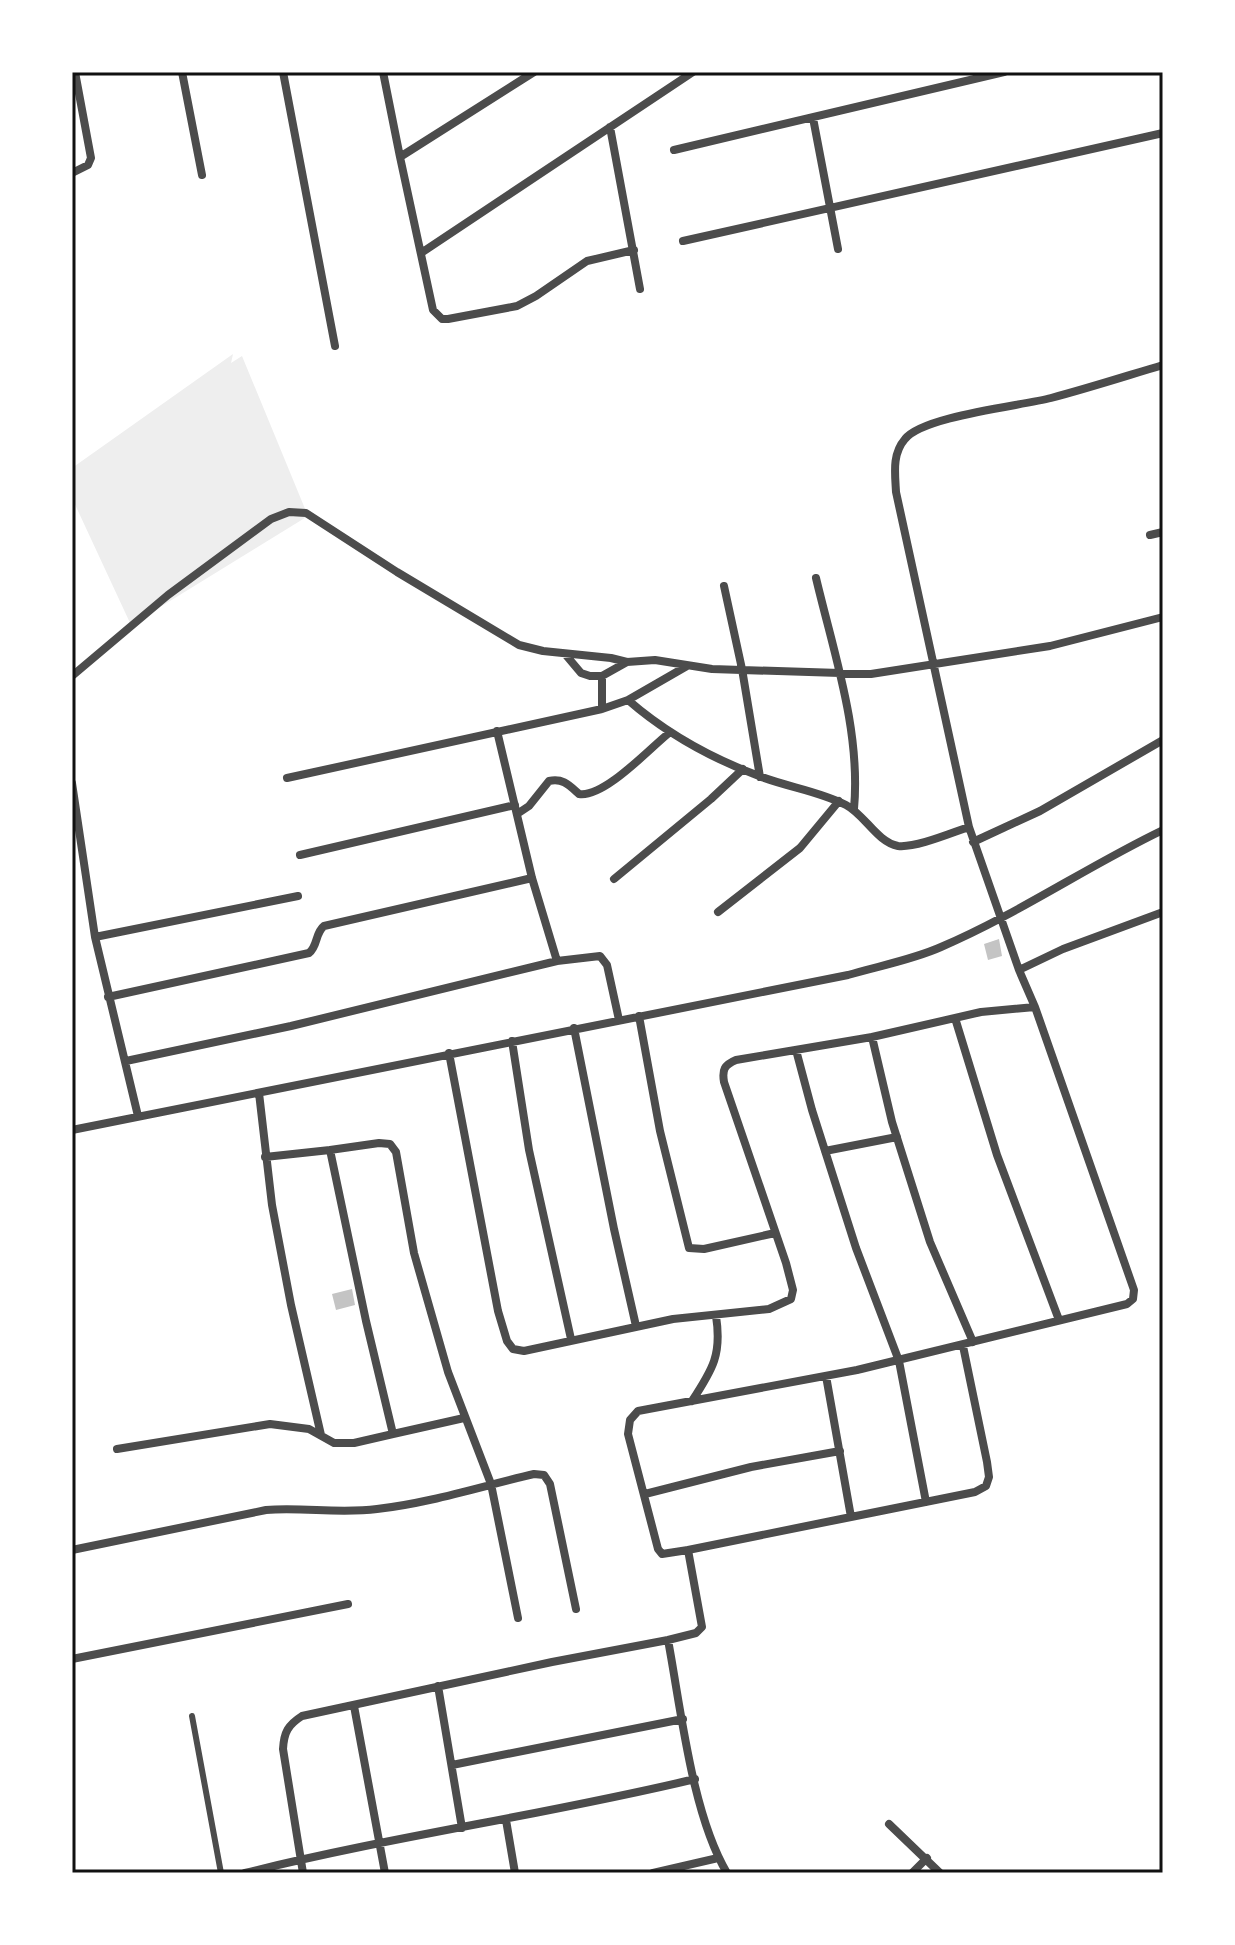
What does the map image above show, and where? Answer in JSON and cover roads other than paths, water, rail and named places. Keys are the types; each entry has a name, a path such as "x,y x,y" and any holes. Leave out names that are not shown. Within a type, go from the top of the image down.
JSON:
{"street":[{"path":"72,173 88,165 91,158 75,72"},
{"path":"182,72 202,175"},
{"path":"283,72 335,346"},
{"path":"383,72 433,310 442,319 517,306 587,261 634,250"},
{"path":"400,157 534,72"},
{"path":"421,253 693,72"},
{"path":"674,150 1004,72"},
{"path":"813,118 838,249"},
{"path":"610,127 640,289"},
{"path":"683,241 1163,133"},
{"path":"963,1346 989,1477 986,1486 975,1492 662,1554 628,1434 630,1420 638,1411 899,1361 1127,1304 1133,1299 1134,1290 1035,1007 973,842 896,492 894,467 898,450 906,437 918,428 1047,399 1163,365"},
{"path":"72,676 168,595 271,519 289,512 306,513 332,527 397,572 519,645 627,662 655,660 687,666 871,674 1050,646 1163,617"},
{"path":"1150,535 1163,532"},
{"path":"816,578 855,757 854,809"},
{"path":"724,586 760,777"},
{"path":"565,654 581,673 590,676 602,676 627,662"},
{"path":"287,778 602,709 628,700 687,666"},
{"path":"602,676 602,709"},
{"path":"628,700 669,733 743,769 839,801 854,809 885,840 895,845 906,846 969,827"},
{"path":"497,731 532,878 557,961"},
{"path":"300,855 516,810 529,806 549,781 558,779 579,794 595,792 669,733"},
{"path":"973,842 1040,811 1163,740"},
{"path":"614,879 743,769"},
{"path":"72,783 95,937 138,1116"},
{"path":"718,912 800,848 839,801"},
{"path":"72,1130 848,975 939,948 1001,919 1070,878 1163,830"},
{"path":"108,997 309,953 314,949 324,926 532,878"},
{"path":"95,937 298,896"},
{"path":"1019,970 1063,949 1163,912"},
{"path":"126,1061 291,1026 591,955 605,960 619,1020"},
{"path":"449,1053 498,1311 507,1341 513,1349 524,1351 673,1319 769,1309 791,1299 793,1290 734,1116 722,1072 726,1064 872,1037 981,1012 1035,1007"},
{"path":"639,1016 660,1131 689,1248 704,1249 775,1233"},
{"path":"955,1018 987,1126 1059,1320"},
{"path":"574,1028 636,1326"},
{"path":"872,1037 897,1137 930,1242 973,1342"},
{"path":"512,1041 529,1150 571,1339"},
{"path":"796,1050 856,1248 899,1361 926,1502"},
{"path":"259,1093 265,1157 291,1305 321,1435"},
{"path":"825,1151 897,1137"},
{"path":"265,1157 379,1143 390,1144 396,1152 414,1253 448,1372 491,1484 518,1618"},
{"path":"330,1150 393,1434"},
{"path":"692,1401 718,1356 716,1316"},
{"path":"826,1376 851,1517"},
{"path":"117,1449 270,1424 309,1429 334,1443 354,1443 464,1418"},
{"path":"645,1494 736,1471 840,1451"},
{"path":"72,1550 266,1510 375,1510 534,1474 544,1475 550,1484 576,1609"},
{"path":"303,1873 283,1749 284,1735 290,1724 302,1716 696,1633 702,1627 688,1550"},
{"path":"72,1659 348,1604"},
{"path":"668,1640 695,1779 718,1858 727,1873"},
{"path":"438,1686 462,1828"},
{"path":"354,1706 385,1873"},
{"path":"452,1765 683,1719"},
{"path":"245,1873 300,1859 506,1820 695,1779"},
{"path":"506,1820 515,1873"},
{"path":"889,1824 940,1873"},
{"path":"653,1873 718,1858"},
{"path":"912,1873 927,1858"}],"lane":[{"path":"192,1716 221,1873"}]}
